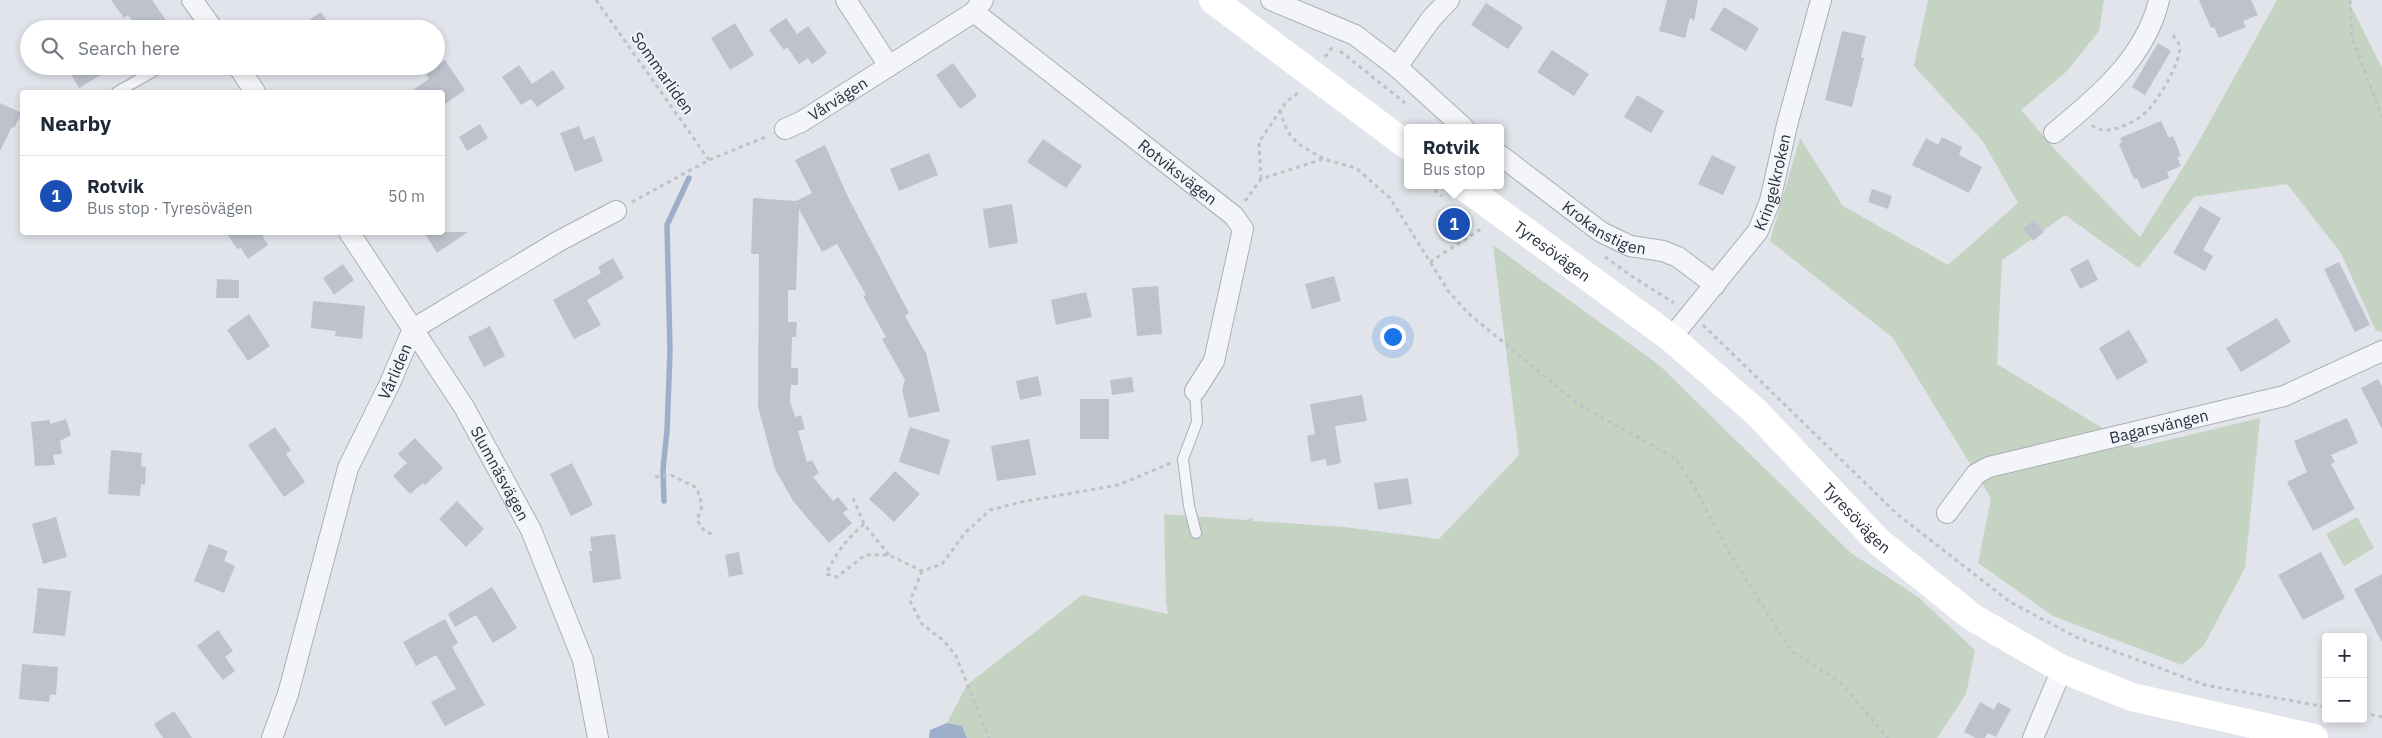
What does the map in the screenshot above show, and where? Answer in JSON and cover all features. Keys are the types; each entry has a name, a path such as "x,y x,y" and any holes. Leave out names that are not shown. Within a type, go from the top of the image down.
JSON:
{"main road":[{"path":"1213,0 1404,143"},
{"name":"Tyresövägen","path":"1467,189 1671,338 1757,413 1879,542 1972,617 2062,669 2132,697 2314,738"}],"street":[{"path":"192,0 206,20"},
{"path":"846,0 889,66"},
{"path":"1271,0 1355,35 1397,67 1460,124"},
{"path":"1397,67 1431,19 1449,0"},
{"name":"Kringelkroken","path":"1671,338 1758,231 1770,201 1787,125 1820,0"},
{"path":"2054,133 2099,97 2120,72 2156,16 2159,0"},
{"name":"Vårvägen","path":"785,129 801,122 979,6"},
{"name":"Rotviksvägen","path":"979,6 1234,216"},
{"path":"244,75 254,90"},
{"name":"Krokanstigen","path":"1504,158 1601,232 1630,246 1663,250 1678,257 1715,285"},
{"name":"Vårliden","path":"272,738 288,694 348,468 390,383 413,328 559,241 616,210"},
{"path":"1195,391 1214,362 1242,229 1234,216"},
{"name":"Slumnäsvägen","path":"351,235 464,407 531,530 583,660 598,738"},
{"name":"Bagarsvängen","path":"1947,513 1976,474 1989,467 2284,396 2382,351"},
{"path":"2033,738 2062,669"}],"lane":[{"path":"121,90 147,75"},
{"path":"1195,391 1197,422 1183,459 1189,506 1196,532"}],"path":[{"name":"Sommarliden","path":"596,0 710,160"},
{"path":"2350,0 2352,38 2382,117"},
{"path":"2088,121 2098,131 2106,132 2116,129 2148,111 2174,69 2180,52 2179,44 2172,34"},
{"path":"1327,40 1406,104"},
{"path":"1261,179 1259,142 1286,102 1300,91"},
{"path":"1280,110 1285,129 1298,145 1323,159 1356,168 1390,198 1449,292 1468,313 1578,404 1674,458 1693,485 1729,552 1791,651 1840,682 1888,738"},
{"path":"616,210 710,160 785,129"},
{"path":"1234,216 1261,179 1323,159"},
{"path":"1430,262 1485,227 1492,232"},
{"path":"853,498 864,524 889,555 922,571 942,564 965,533 990,510 1118,484 1183,459"},
{"path":"655,477 671,475 697,488 702,506 697,520 705,532 713,534"},
{"path":"864,524 846,540 834,556 826,574 836,577 865,555 889,555"},
{"path":"922,571 910,601 922,624 944,641 956,656 989,738"},
{"path":"2367,715 2382,717"}],"green space":[{"path":"1928,0 2104,0 2099,31 2066,72 2021,110 2058,153 2140,237 2194,150 2277,0 2348,0 2382,68 2382,332 2376,331 2341,253 2287,184 2194,197 2139,268 2065,215 2002,260 1997,364 2135,448 2260,418 2245,568 2204,645 2182,665 2053,616 1978,563 1991,498 1893,338 1770,241 1800,138 1843,206 1948,265 2018,203 1982,140 1914,66"},
{"path":"1493,245 1659,365 1851,553 1918,597 1975,650 1966,694 1937,738 967,738 962,726 947,723 967,685 1082,595 1168,614 1166,602 1164,514 1246,520 1252,518 1253,521 1344,527 1439,539 1519,455"},
{"path":"2357,517 2374,548 2344,566 2326,534"}],"water":[{"path":"947,723 962,726 967,738 929,738 930,730"}],"building":[{"path":"111,0 152,0 166,20 132,20 128,15 124,18"},
{"path":"1667,0 1698,0 1694,21 1690,18 1685,38 1659,31"},
{"path":"2199,0 2251,0 2258,15 2243,21 2246,27 2219,38 2214,27 2211,28"},
{"path":"1486,3 1523,27 1508,49 1471,25"},
{"path":"1724,7 1759,28 1746,51 1710,30"},
{"path":"321,12 326,20 309,20"},
{"path":"786,18 797,34 808,26 827,53 812,64 808,58 799,64 787,47 784,50 769,30"},
{"path":"735,23 754,55 730,70 711,38"},
{"path":"1842,31 1866,36 1861,57 1864,58 1852,107 1825,100"},
{"path":"2158,43 2171,51 2145,95 2132,87"},
{"path":"1552,50 1589,74 1574,96 1537,72"},
{"path":"445,60 465,90 445,104 445,90 413,90 429,79 427,75 445,75"},
{"path":"953,63 977,96 960,109 936,75"},
{"path":"519,65 532,84 553,70 565,88 537,107 531,99 521,105 502,77"},
{"path":"71,75 101,75 79,88"},
{"path":"1637,95 1664,111 1651,133 1624,117"},
{"path":"0,103 20,112 20,117 14,128 12,127 0,151"},
{"path":"2161,121 2169,138 2173,136 2181,156 2177,157 2181,166 2167,172 2169,178 2142,189 2137,178 2134,179 2119,144 2122,142 2120,138"},
{"path":"480,124 488,138 467,151 459,137"},
{"path":"579,126 584,140 594,136 603,161 575,172 560,133"},
{"path":"1942,137 1962,147 1959,155 1982,167 1969,193 1912,165 1926,138 1938,145"},
{"path":"1043,139 1082,166 1066,188 1027,162"},
{"path":"825,145 848,197 909,313 905,316 926,353 940,411 909,418 902,390 905,380 882,339 886,337 863,296 866,295 837,244 822,252 799,209 796,290 788,290 788,322 797,322 796,337 792,337 791,368 798,368 798,385 791,385 790,401 795,417 801,415 805,429 798,431 807,462 812,460 819,473 813,477 833,501 838,497 848,509 843,513 852,523 829,543 793,501 775,469 758,407 759,254 751,254 753,198 796,201 812,193 795,160"},
{"path":"929,153 938,175 899,191 890,169"},
{"path":"1712,155 1736,167 1723,195 1698,184"},
{"path":"1872,189 1892,196 1888,209 1868,202"},
{"path":"1012,204 1018,243 989,248 983,209"},
{"path":"2200,206 2221,218 2203,250 2213,256 2205,271 2173,253"},
{"path":"2034,220 2044,232 2033,241 2023,229"},
{"path":"445,232 468,232 437,253 426,235 445,235"},
{"path":"228,235 262,235 268,245 248,259 241,248 237,249"},
{"path":"613,258 624,278 587,300 601,325 574,339 553,300 601,273 598,267"},
{"path":"2088,259 2098,280 2080,289 2070,269"},
{"path":"2339,262 2370,325 2355,332 2324,269"},
{"path":"343,264 354,280 334,295 323,278"},
{"path":"1334,276 1341,301 1312,309 1305,284"},
{"path":"217,279 239,280 239,298 216,298"},
{"path":"1158,286 1162,334 1137,336 1132,288"},
{"path":"1086,292 1092,317 1056,325 1051,300"},
{"path":"313,301 365,306 362,339 335,336 336,331 311,328"},
{"path":"249,314 270,346 248,361 227,330"},
{"path":"2277,318 2291,342 2241,372 2226,348"},
{"path":"490,326 505,356 484,367 468,337"},
{"path":"2129,330 2148,362 2117,380 2099,348"},
{"path":"1038,376 1042,395 1020,400 1016,381"},
{"path":"1132,377 1134,392 1112,395 1110,380"},
{"path":"2378,379 2382,387 2382,429 2361,388"},
{"path":"1362,395 1367,421 1335,426 1341,463 1327,466 1326,459 1311,462 1307,436 1315,434 1310,404"},
{"path":"1080,399 1109,399 1109,439 1080,439"},
{"path":"2347,418 2358,443 2331,455 2335,462 2331,464 2355,509 2313,531 2287,482 2307,472 2294,441"},
{"path":"66,419 71,435 60,441 62,454 53,455 55,465 35,466 31,422 50,420 50,424"},
{"path":"275,427 291,450 286,454 305,482 284,497 248,445"},
{"path":"910,427 950,440 939,475 899,462"},
{"path":"415,438 443,468 425,485 423,483 410,494 393,476 407,463 398,454"},
{"path":"1029,439 1036,475 997,481 991,446"},
{"path":"111,450 142,453 141,466 146,467 145,485 141,484 140,496 108,494"},
{"path":"572,463 593,505 571,516 550,474"},
{"path":"895,471 920,494 894,522 869,499"},
{"path":"1408,478 1412,504 1378,510 1374,483"},
{"path":"457,501 484,529 466,547 439,519"},
{"path":"56,517 67,557 43,564 32,524"},
{"path":"615,534 621,579 593,583 589,551 592,551 590,537"},
{"path":"209,544 228,551 224,561 235,566 224,593 194,581"},
{"path":"739,552 743,574 729,577 725,555"},
{"path":"2321,552 2345,598 2303,620 2278,575"},
{"path":"2382,574 2382,642 2354,589"},
{"path":"492,587 517,628 493,643 476,615 455,627 448,614"},
{"path":"38,588 71,591 65,636 33,633"},
{"path":"445,619 458,643 452,647 485,705 445,726 431,702 456,689 436,655 416,666 403,642"},
{"path":"218,630 233,651 225,657 235,671 223,680 197,646"},
{"path":"22,664 58,667 56,695 50,694 49,702 19,699"},
{"path":"1980,702 1994,710 1998,702 2011,709 1996,737 1988,733 1985,738 1976,738 1964,732"},
{"path":"174,711 192,738 163,738 154,724"}],"waterway":[{"path":"664,501 663,469 667,431 670,351 667,225 689,178"}],"place":[{"name":"Rotvik","path":"1454,224"}]}
